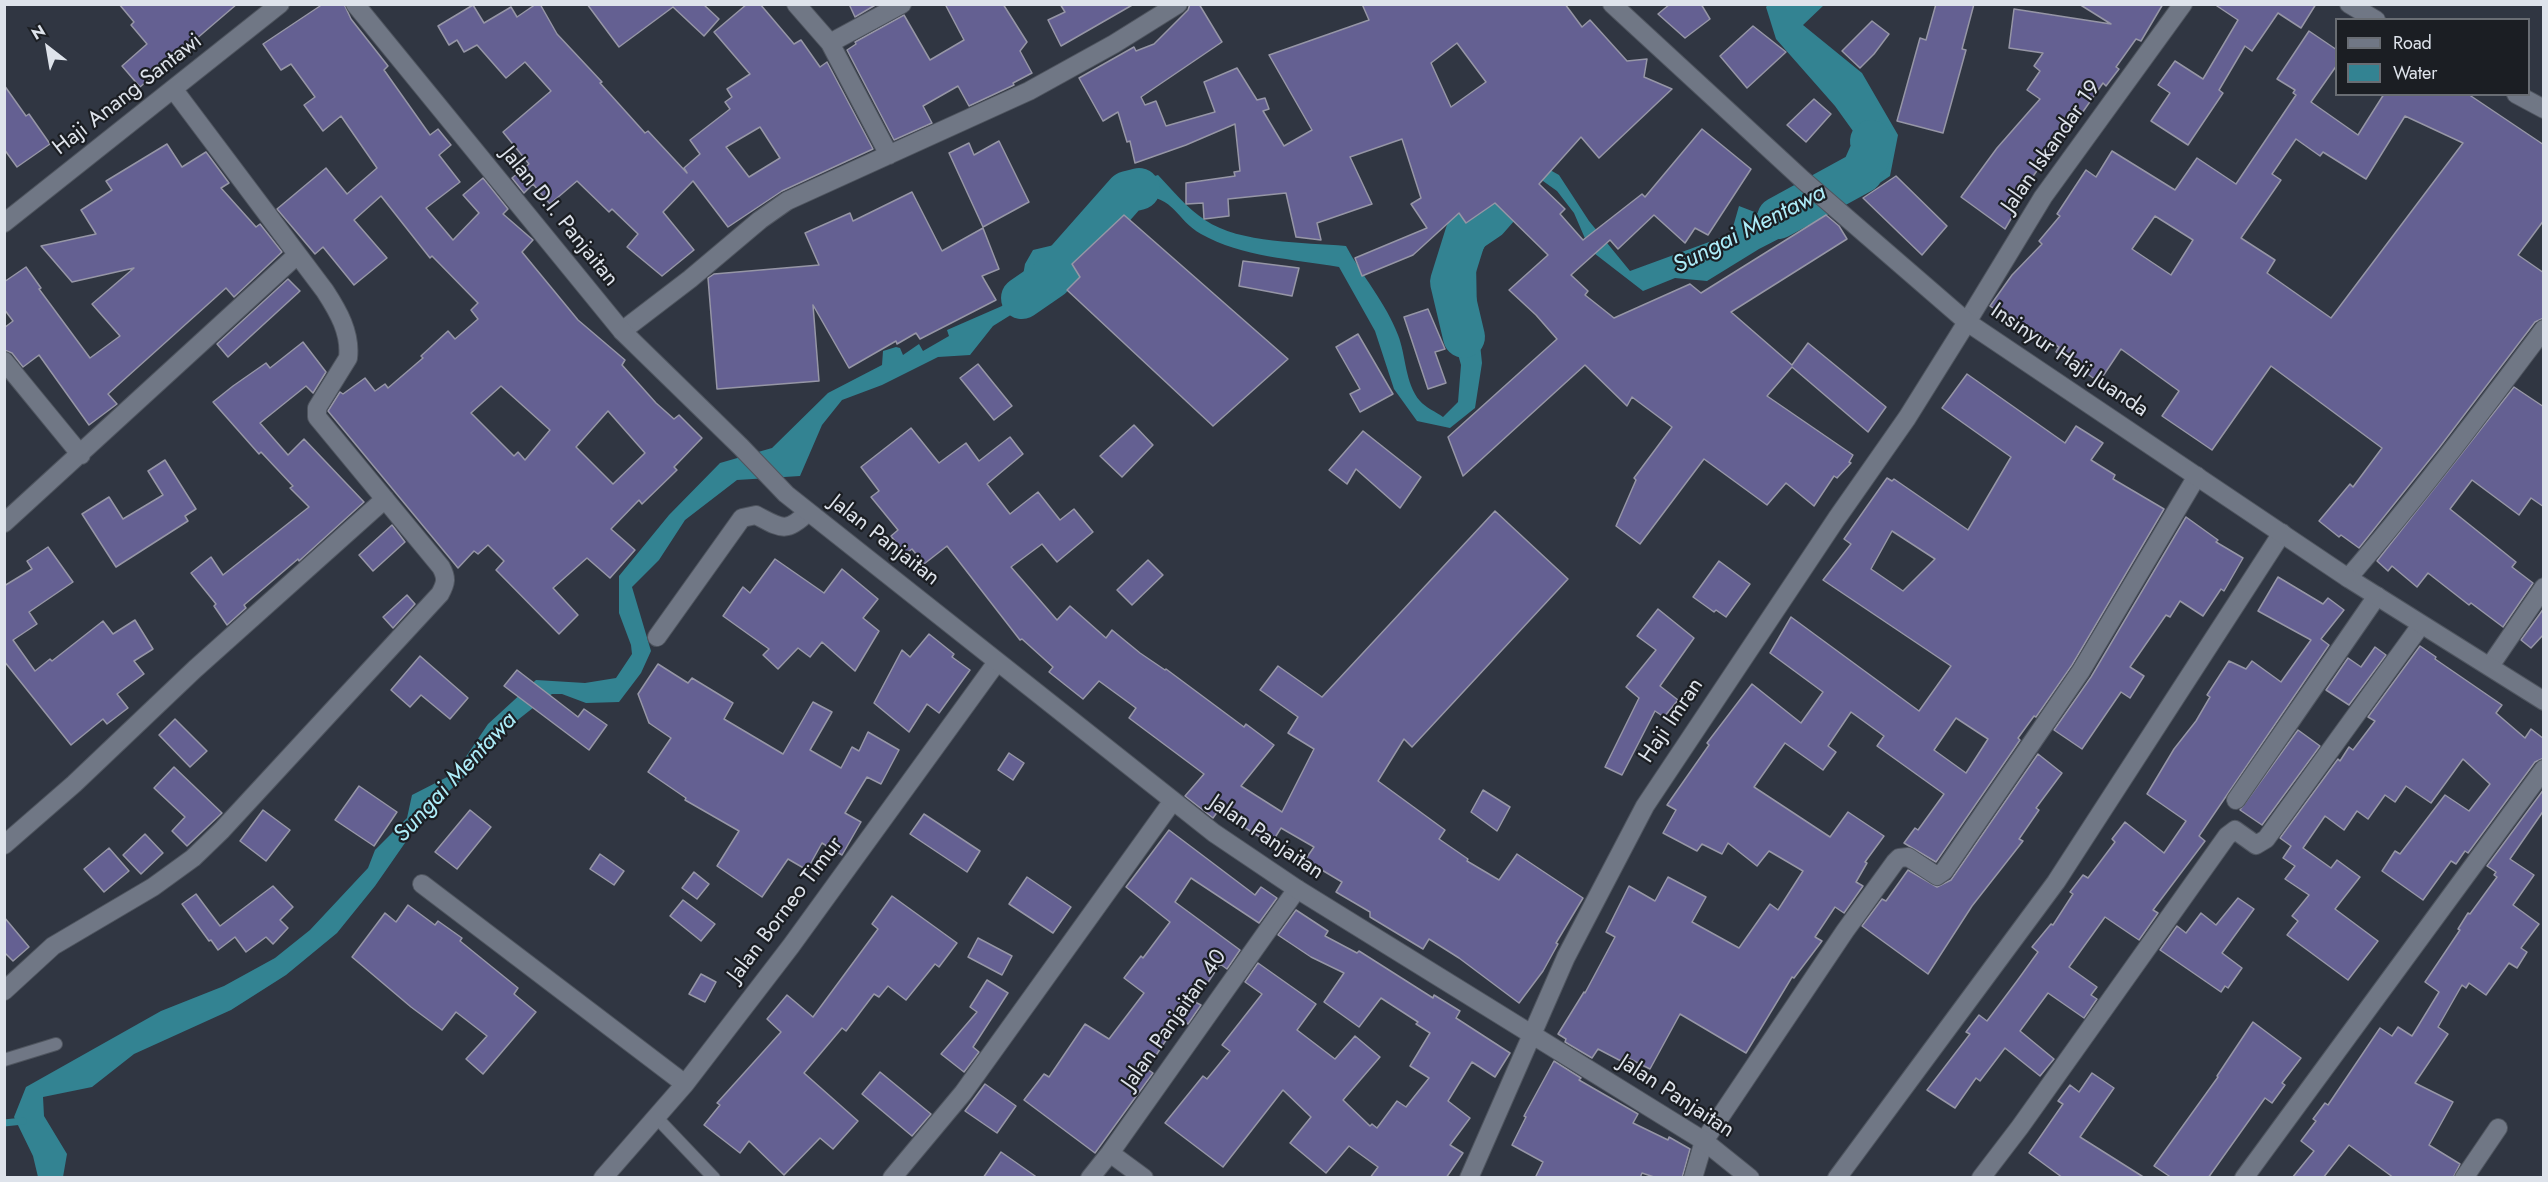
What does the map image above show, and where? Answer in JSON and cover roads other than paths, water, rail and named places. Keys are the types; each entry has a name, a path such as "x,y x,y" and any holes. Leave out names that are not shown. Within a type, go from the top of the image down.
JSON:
{"street":[{"name":"Haji Anang Santawi","path":"4,223 280,4"},
{"name":"Jalan D.I. Panjaitan","path":"355,4 622,331 741,447"},
{"path":"796,4 830,43 889,155"},
{"path":"830,43 902,4"},
{"path":"622,331 690,279 773,210 801,194 1071,69 1178,4"},
{"name":"Insinyur Haji Juanda","path":"1612,4 1803,180 1968,322 2348,578 2544,700"},
{"name":"Jalan Iskandar 19","path":"1968,322 2043,197 2183,4"},
{"path":"2349,4 2373,18"},
{"path":"4,991 53,946 153,887 193,858 222,830 440,594 446,584 446,576 441,567 317,417 317,408 343,368 349,349 340,316 325,291 174,90"},
{"path":"2520,96 2544,109"},
{"path":"4,523 297,255"},
{"name":"Haji Imran","path":"1468,1178 1566,957 1650,797 1837,518 1907,418 1968,322"},
{"path":"2348,578 2446,461 2494,392 2544,329"},
{"path":"4,361 81,455"},
{"name":"Jalan Panjaitan","path":"741,447 786,494 807,512 1172,802 1297,889 1704,1141 1750,1178"},
{"path":"1693,1178 1704,1141 1845,931 1899,858 1908,857 1937,876 1944,871 2081,671 2197,476"},
{"path":"4,845 74,784 195,669 385,499"},
{"path":"657,637 742,518 756,515 781,528 796,524 807,512"},
{"path":"1837,1178 2056,882 2282,533"},
{"path":"2490,666 2544,587"},
{"path":"2236,800 2377,596"},
{"path":"1981,1178 2020,1127 2227,836 2235,830 2256,845 2266,839 2421,625"},
{"name":"Jalan Borneo Timur","path":"603,1178 685,1084 791,946 997,662"},
{"path":"2244,1178 2544,769"},
{"path":"892,1178 963,1094 1172,802"},
{"path":"422,884 685,1084"},
{"name":"Jalan Panjaitan 40","path":"1090,1178 1297,889"},
{"path":"2464,1178 2498,1128"},
{"path":"1110,1153 1144,1178"}],"lane":[{"path":"4,1060 56,1044"},
{"path":"656,1117 714,1178"}],"water":[{"name":"Sungai Mentawa","path":"1768,5 1824,5 1803,25 1862,73 1898,135 1890,176 1857,198 1834,178 1863,167 1863,145 1835,106 1776,39 1766,7"},
{"name":"Sungai Mentawa","path":"1541,165 1559,175 1589,221 1630,271 1731,234 1739,206 1765,216 1804,191 1829,213 1759,249 1707,281 1675,278 1643,291 1590,250 1574,213 1557,191 1543,181 1535,182 1505,211 1476,262 1477,315 1482,363 1475,408 1450,428 1417,421 1394,389 1375,331 1339,267 1233,248 1201,234 1168,204 1152,197 1140,196 1128,200 1101,232 1091,212 1115,189 1158,175 1192,210 1219,228 1254,238 1346,246 1393,323 1415,394 1420,401 1443,417 1458,402 1461,365 1455,343 1450,283 1466,234 1481,218 1504,186"},
{"name":"Sungai Mentawa","path":"1054,245 1075,278 1062,289 1064,293 1047,302 1030,303 993,326 970,355 938,357 882,385 842,400 822,425 800,476 737,480 685,520 659,560 632,587 651,651 641,673 619,702 586,703 562,694 552,694 543,700 505,730 474,768 449,791 414,830 375,886 337,933 286,975 231,1010 134,1054 92,1087 43,1097 44,1116 67,1154 63,1177 38,1177 33,1156 14,1117 26,1087 161,1011 224,986 275,958 310,930 368,868 375,850 407,818 412,795 455,773 488,724 536,680 585,683 616,678 632,654 619,613 619,576 669,515 720,463 772,448 828,393 882,365 883,351 896,347 900,348 903,355 919,344 923,351 949,336 947,330 1002,306 1021,287 1025,264 1033,250"}],"waterway":[{"name":"Sungai Mentawa","path":"1778,218 1862,172 1873,147 1871,141"},
{"name":"Sungai Mentawa","path":"1022,298 1051,278 1127,192 1139,189"},
{"name":"Sungai Mentawa","path":"1464,337 1451,282 1466,234 1488,219 1509,195"},
{"path":"4,1123 23,1121"}]}
